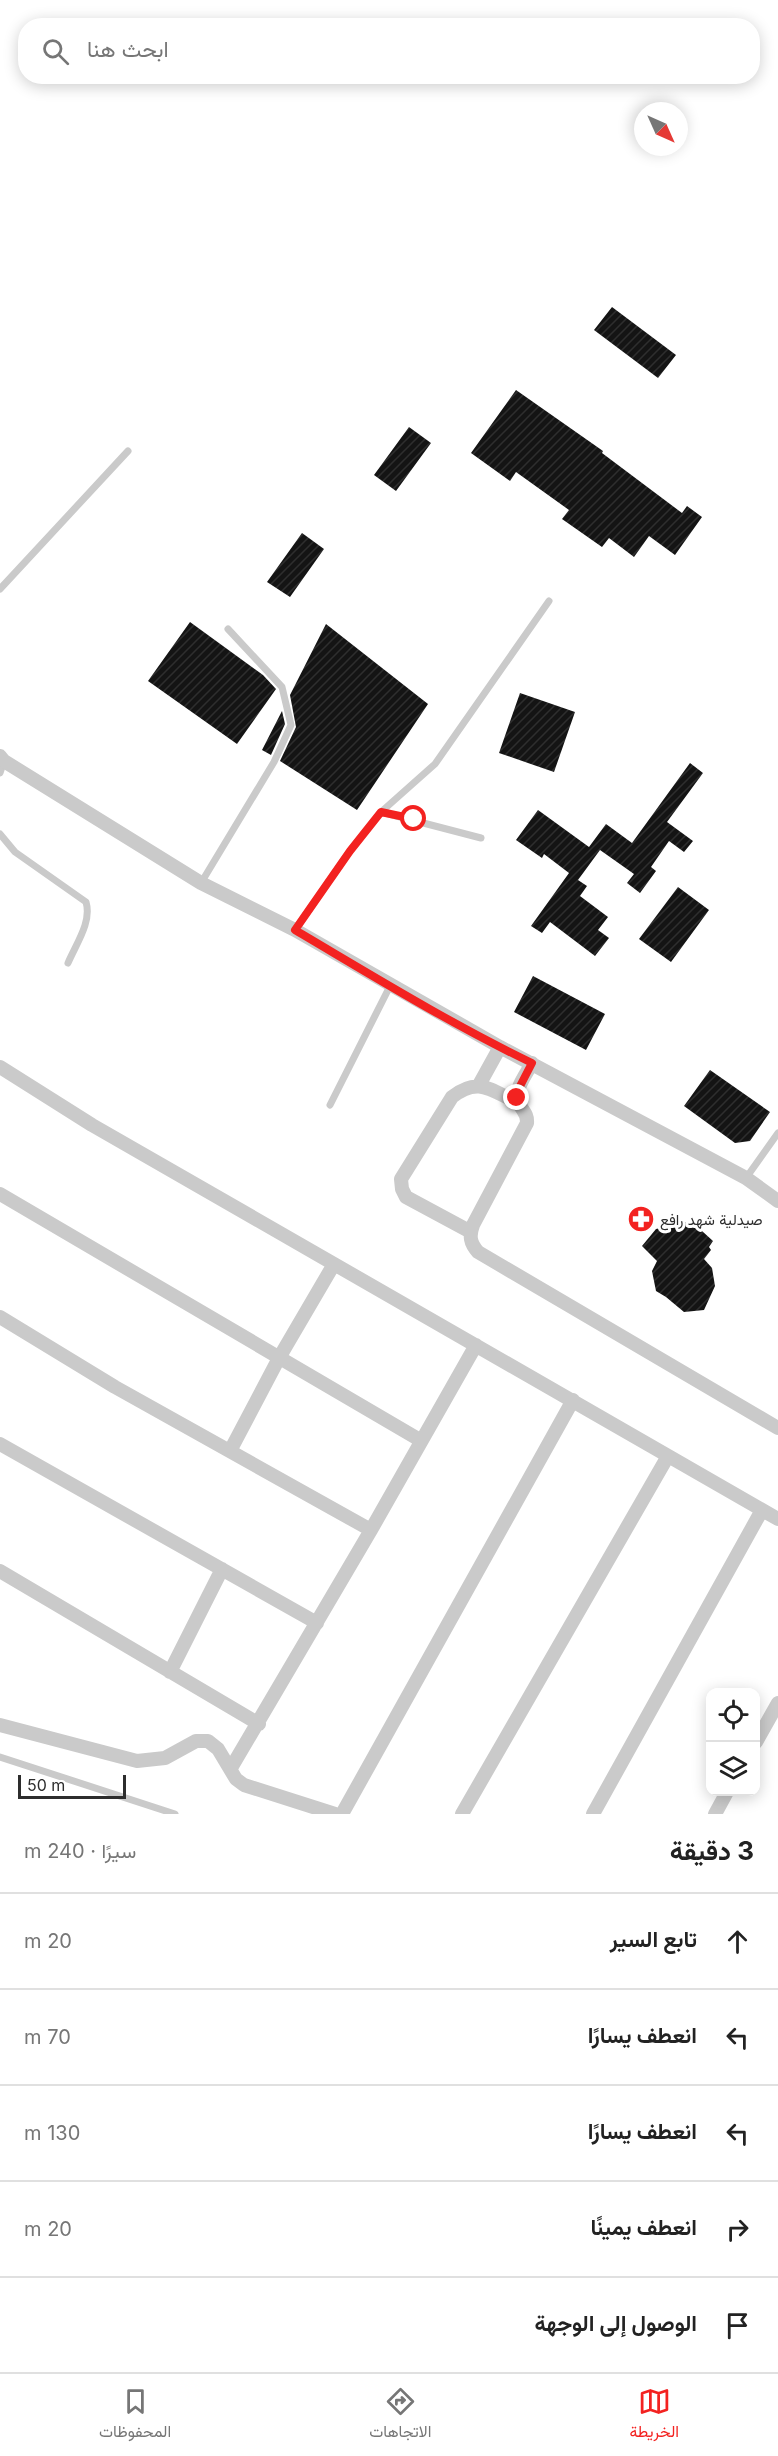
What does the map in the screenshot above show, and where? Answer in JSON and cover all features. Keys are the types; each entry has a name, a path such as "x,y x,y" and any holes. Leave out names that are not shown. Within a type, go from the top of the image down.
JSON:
{"street":[{"path":"1,763 201,883 295,930 500,1047 746,1178 778,1201"},
{"path":"479,1085 500,1047"},
{"path":"532,1063 517,1092 519,1103 526,1112 527,1123 471,1232 473,1247 778,1428"},
{"path":"0,1067 92,1125 778,1519"},
{"path":"471,1232 406,1197 401,1179 452,1098 464,1088 479,1085 519,1103"},
{"path":"0,1194 420,1440"},
{"path":"231,1451 279,1358 334,1264"},
{"path":"0,1317 115,1387 372,1530"},
{"path":"231,1768 372,1530 420,1440 476,1345"},
{"path":"342,1814 573,1400"},
{"path":"0,1444 317,1623"},
{"path":"462,1814 668,1456"},
{"path":"593,1814 762,1510"},
{"path":"170,1672 222,1569"},
{"path":"2,1578 259,1724"},
{"path":"760,1735 778,1703"},
{"path":"0,1725 137,1761 165,1758 196,1741 208,1742 218,1749 236,1779 244,1785 335,1814"},
{"path":"715,1814 724,1796"}],"lane":[{"path":"0,589 128,451"},
{"path":"295,930 350,851 381,812 435,764 549,601"},
{"path":"201,883 274,762 291,725 282,687 228,629"},
{"path":"381,812 481,838"},
{"path":"0,834 15,852 86,902 89,912 68,963"},
{"path":"330,1105 390,986"},
{"path":"746,1178 778,1133"},
{"path":"0,1756 175,1814"}],"building":[{"path":"612,307 676,355 658,378 594,330"},
{"path":"516,390 603,451 602,453 682,513 687,506 702,517 675,555 649,536 634,557 609,538 602,547 562,519 569,510 516,472 510,481 471,453"},
{"path":"409,427 431,443 396,491 374,475"},
{"path":"302,533 324,549 290,597 267,582"},
{"path":"190,622 263,675 276,689 237,744 148,681"},
{"path":"326,624 428,704 357,810 280,761 296,727 290,695"},
{"path":"520,693 575,712 554,772 499,753"},
{"path":"282,711 285,724 271,755 262,750"},
{"path":"690,763 703,773 667,822 693,841 684,852 669,841 651,867 656,871 640,893 627,883 634,874 600,850 578,880 587,886 580,896 608,917 598,930 609,938 595,956 550,922 542,933 531,926 569,873 544,854 542,858 516,840 538,810 589,847 606,824 632,843"},
{"path":"678,887 709,910 671,962 639,939"},
{"path":"533,976 605,1014 586,1050 514,1012"},
{"path":"710,1070 770,1112 750,1141 735,1143 684,1106"},
{"path":"691,1221 713,1241 709,1247 711,1250 704,1259 712,1268 715,1286 704,1310 684,1312 656,1291 652,1271 657,1261 642,1246 656,1229"}],"place":[{"name":"صيدلية شهد رافع","path":"641,1219"}],"route":[{"path":"414,819 381,812 350,851 295,930 390,986 532,1063 517,1092 517,1098"}]}
